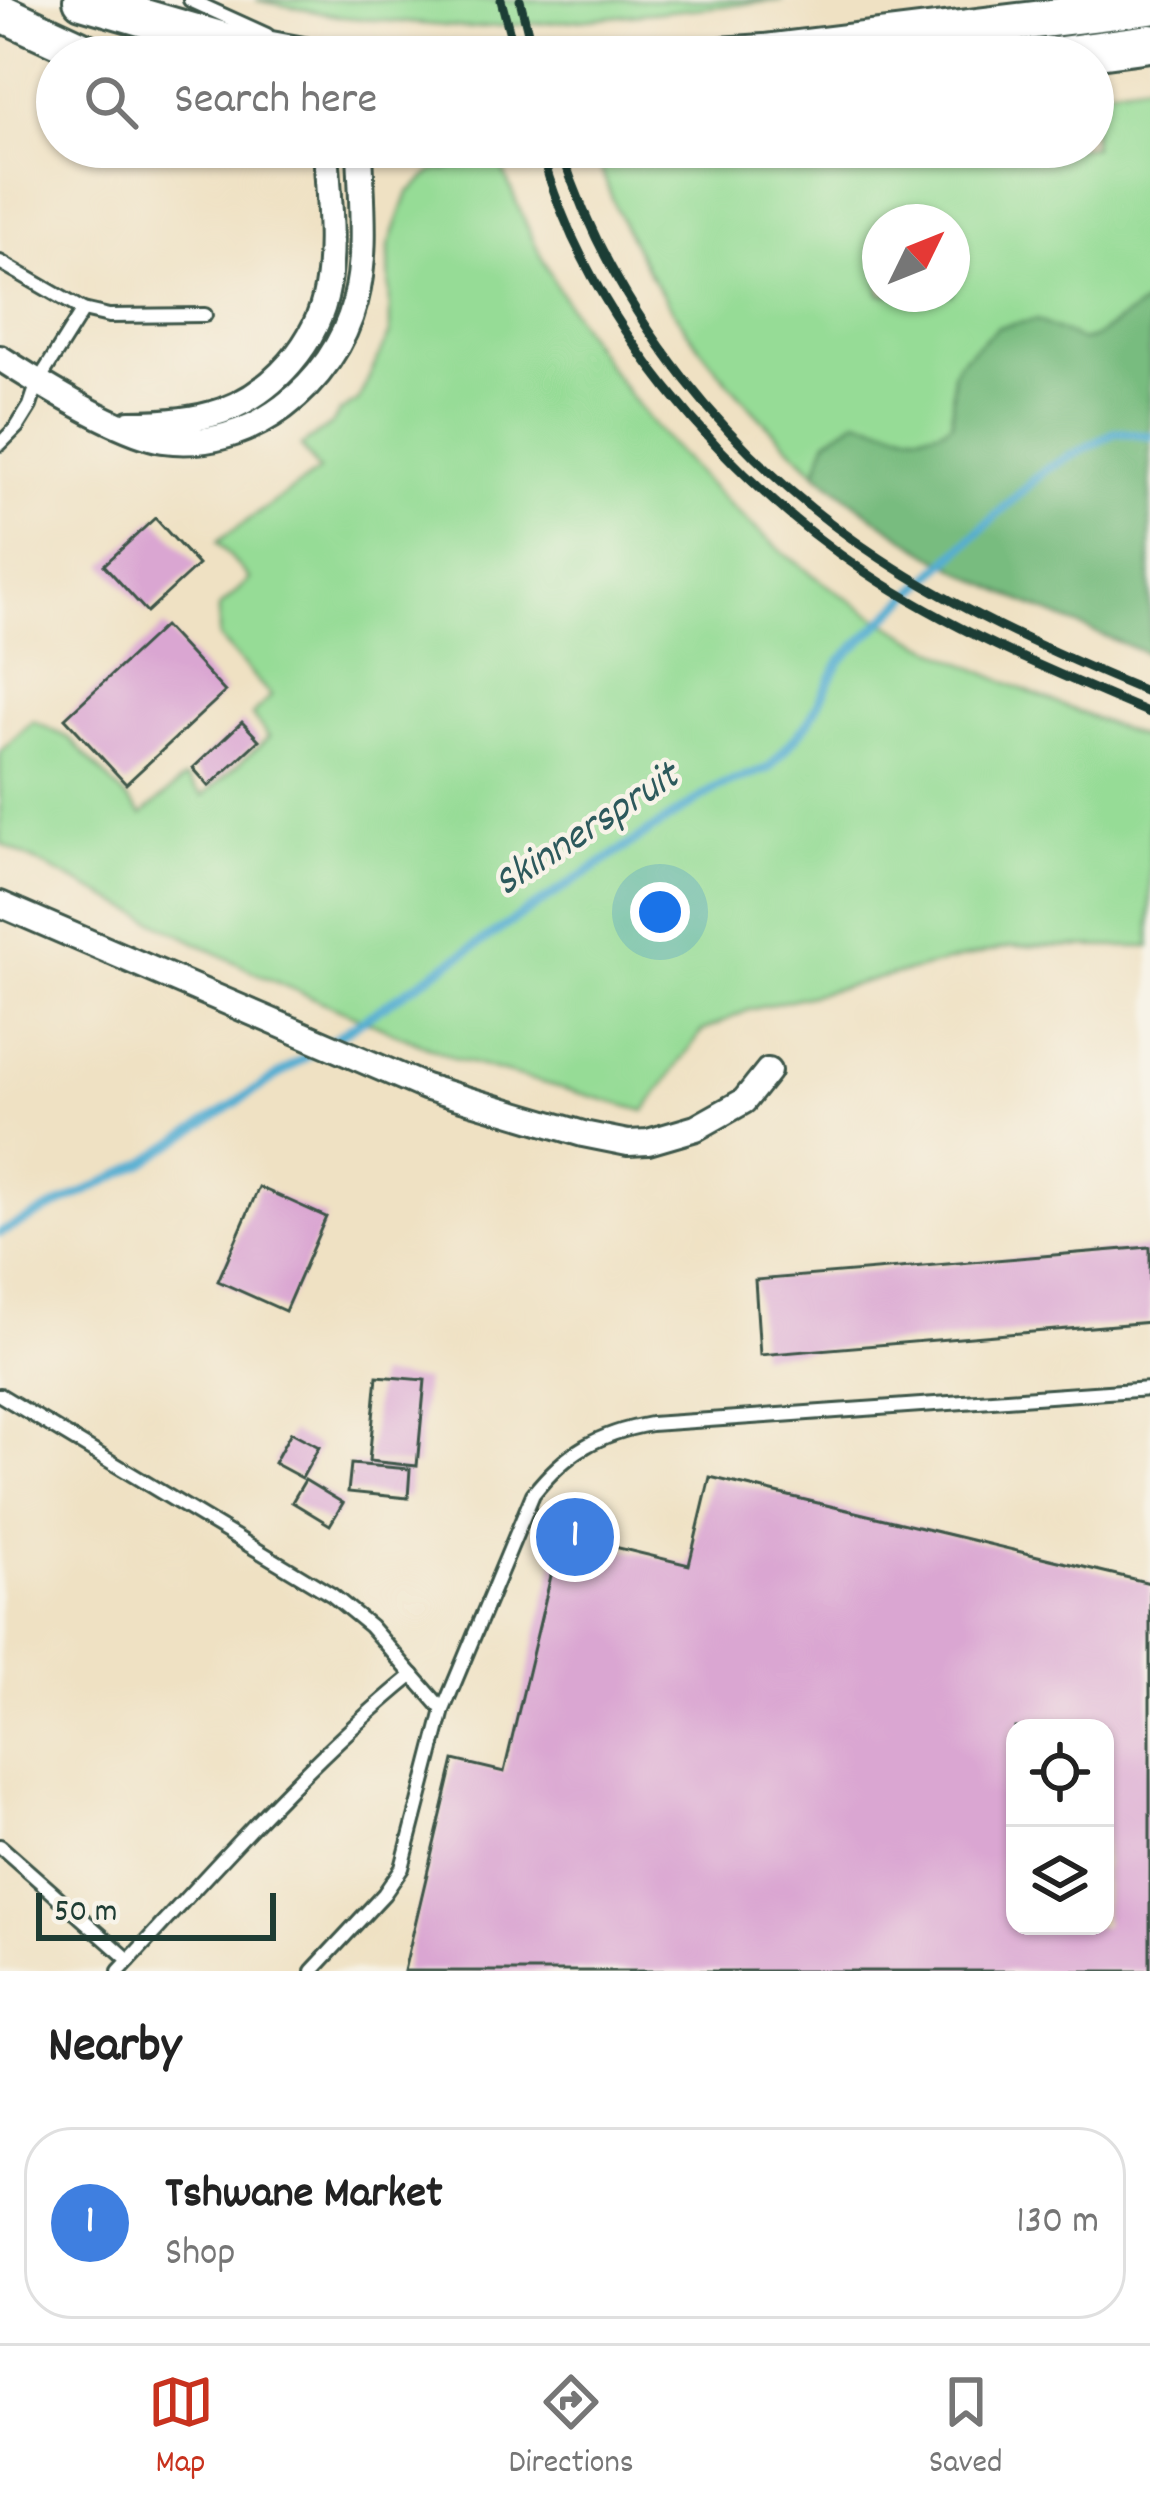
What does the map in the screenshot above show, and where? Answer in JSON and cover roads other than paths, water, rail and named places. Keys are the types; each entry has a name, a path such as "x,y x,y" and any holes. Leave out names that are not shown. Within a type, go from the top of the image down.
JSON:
{"street":[{"path":"82,0 206,36"},
{"path":"901,36 1150,5"},
{"path":"0,12 52,36"},
{"path":"1114,48 1150,43"},
{"path":"115,423 166,422 220,412 248,399 292,361 314,329 327,292 331,259 327,168"},
{"path":"0,358 115,423 161,440 207,440 271,416 321,370 356,301 363,237 361,168"},
{"path":"0,904 425,1087 545,1125 628,1143 648,1142 722,1115 745,1101 768,1071"}],"lane":[{"path":"190,0 271,36"},
{"path":"0,262 83,310 109,316 205,315"},
{"path":"0,444 17,427 38,382 83,310"},
{"path":"311,1971 384,1894 402,1868 443,1710 532,1494 569,1457 615,1430 651,1424 1150,1389"},
{"path":"0,1395 332,1595 370,1626 443,1710"},
{"path":"0,1846 124,1966 319,1760 412,1675"}],"waterway":[{"name":"Skinnerspruit","path":"0,1233 144,1163 719,786 769,768 808,723 840,661 1046,469 1116,432 1150,436"}],"railway":[{"path":"501,0 510,36"},
{"path":"520,0 529,36"},
{"path":"547,168 590,271 625,331 711,440 760,489 865,572 933,613 1150,713"},
{"path":"568,168 612,269 646,326 685,380 775,477 880,558 944,597 1150,693"}],"place":[{"name":"Tshwane Market","path":"575,1537"}]}
